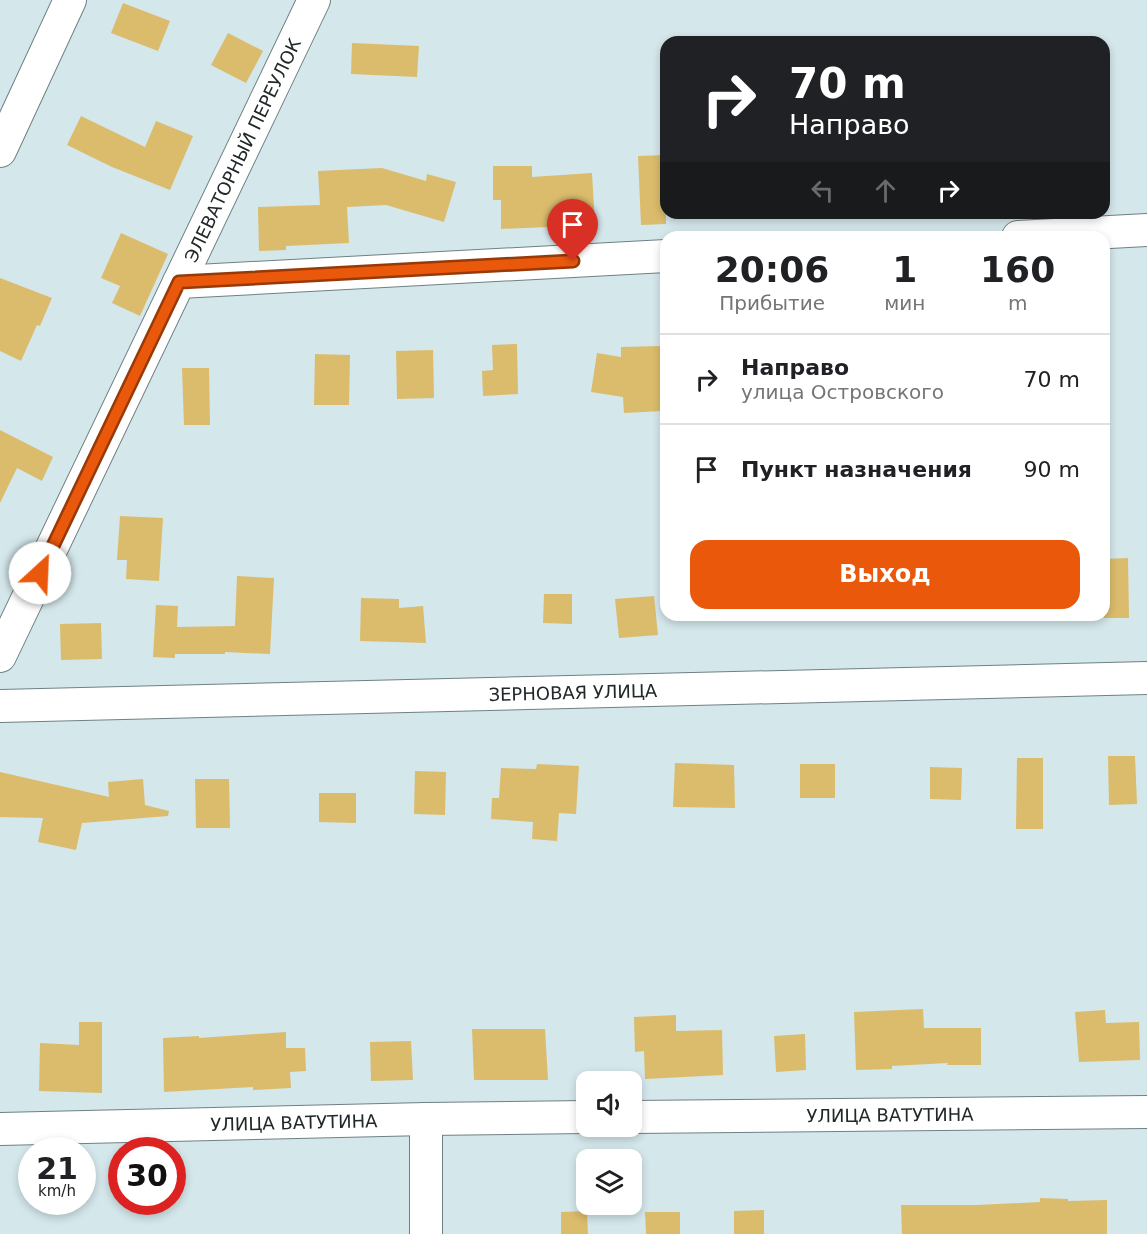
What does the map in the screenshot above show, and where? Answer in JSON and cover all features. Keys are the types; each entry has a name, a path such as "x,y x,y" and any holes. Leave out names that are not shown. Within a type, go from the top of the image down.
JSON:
{"street":[{"path":"0,151 70,0"},
{"name":"ЭЛЕВАТОРНЫЙ ПЕРЕУЛОК","path":"0,656 314,0"},
{"path":"1110,232 1147,230"},
{"path":"179,282 660,256"},
{"name":"ЗЕРНОВАЯ УЛИЦА","path":"0,706 1147,678"},
{"name":"УЛИЦА ВАТУТИНА","path":"642,1117 1147,1112"},
{"name":"УЛИЦА ВАТУТИНА","path":"0,1129 576,1117"},
{"path":"426,1119 426,1234"}],"building":[{"path":"123,3 170,21 158,51 111,33"},
{"path":"228,33 263,51 246,83 211,65"},
{"path":"352,43 419,46 417,77 351,74"},
{"path":"81,116 145,147 156,121 193,136 170,190 112,167 67,145"},
{"path":"660,155 660,219 666,219 666,224 641,225 638,156"},
{"path":"493,166 532,166 532,177 592,173 595,225 501,229 501,200 493,200"},
{"path":"382,168 426,181 427,174 456,182 444,222 386,205 347,207 349,243 286,246 286,250 259,251 258,207 320,205 318,171"},
{"path":"121,233 168,254 140,316 112,303 120,286 101,278"},
{"path":"0,278 52,298 21,361 0,351"},
{"path":"517,344 518,394 483,396 482,371 493,370 492,345"},
{"path":"660,346 660,411 624,413 623,397 591,392 597,353 621,357 621,347"},
{"path":"433,350 434,398 397,399 396,351"},
{"path":"315,354 350,355 349,405 314,405"},
{"path":"182,368 209,368 210,425 184,425"},
{"path":"0,430 53,457 42,481 17,468 0,503"},
{"path":"120,516 163,518 159,581 126,579 127,560 117,560"},
{"path":"1128,558 1129,618 1110,618 1110,559"},
{"path":"237,576 274,578 270,654 225,652 225,654 175,654 175,658 153,657 156,605 178,606 177,627 235,626"},
{"path":"544,594 572,594 572,624 543,623"},
{"path":"654,596 658,635 619,638 615,599"},
{"path":"361,598 399,599 399,608 423,606 426,643 360,641"},
{"path":"101,623 102,659 61,660 60,624"},
{"path":"1108,756 1135,756 1137,804 1109,805"},
{"path":"1017,758 1043,758 1043,829 1016,829"},
{"path":"675,763 734,765 735,808 673,807"},
{"path":"537,764 579,766 576,814 559,813 557,841 532,839 533,822 491,819 492,798 499,798 501,768 536,769"},
{"path":"800,764 835,764 835,798 800,798"},
{"path":"930,767 962,768 961,800 930,799"},
{"path":"415,771 446,772 445,815 414,814"},
{"path":"0,772 109,797 108,782 143,779 145,805 169,811 168,816 82,823 76,850 38,842 43,818 0,817"},
{"path":"195,779 229,779 230,828 196,828"},
{"path":"319,793 356,793 356,823 319,822"},
{"path":"923,1009 924,1028 981,1028 981,1065 947,1065 948,1063 856,1070 854,1012"},
{"path":"1105,1010 1106,1023 1139,1022 1140,1060 1079,1062 1075,1012"},
{"path":"676,1015 676,1031 722,1030 723,1075 645,1079 644,1051 635,1052 634,1017"},
{"path":"79,1022 102,1022 102,1093 39,1091 40,1043 79,1045"},
{"path":"472,1029 545,1029 548,1080 474,1080"},
{"path":"286,1032 286,1048 305,1048 306,1071 290,1072 291,1088 253,1090 253,1087 164,1092 163,1038"},
{"path":"805,1034 806,1070 776,1072 774,1036"},
{"path":"411,1041 413,1080 371,1081 370,1042"},
{"path":"1040,1198 1068,1199 1068,1201 1107,1200 1107,1234 902,1234 901,1205 1040,1202"},
{"path":"764,1210 764,1234 734,1234 734,1211"},
{"path":"576,1211 576,1215 587,1215 588,1234 561,1234 561,1212"},
{"path":"645,1212 680,1212 680,1234 646,1234"}],"route":[{"path":"40,573 179,282 573,261"}]}
